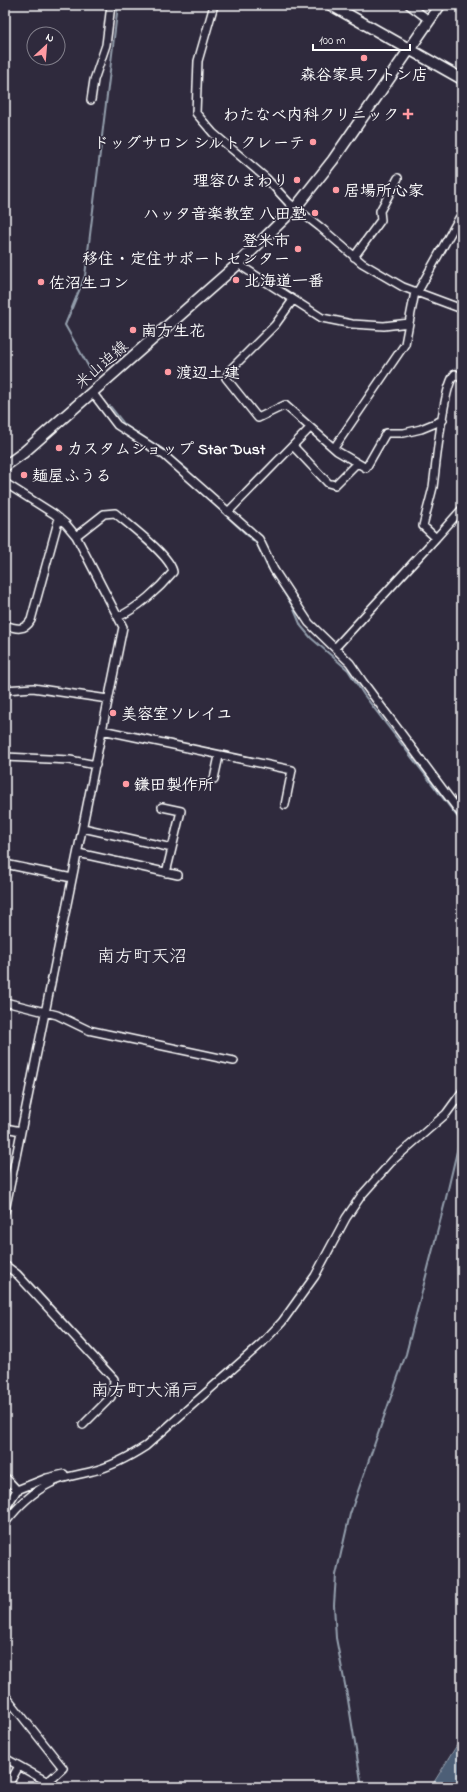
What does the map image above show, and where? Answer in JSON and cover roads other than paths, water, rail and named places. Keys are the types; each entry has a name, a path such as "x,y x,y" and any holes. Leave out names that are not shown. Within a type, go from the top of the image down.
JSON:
{"main road":[{"path":"330,5 462,79"},
{"name":"米山迫線","path":"5,466 23,453 238,264 296,207 330,165 440,5"}],"street":[{"path":"91,100 94,80 106,45 111,5"},
{"path":"214,5 198,61 196,113 213,132 266,178 289,203 296,207 362,263 416,293 462,309"},
{"path":"409,5 429,20"},
{"path":"354,257 381,220 380,211 398,178"},
{"path":"334,448 405,344 416,293 462,213"},
{"path":"238,264 322,318 352,324 384,326 409,323"},
{"path":"293,300 275,325 231,369 226,378 258,418 285,405 334,448 366,468 386,432 404,433 421,429 443,420"},
{"path":"436,538 423,526 432,489 451,377 455,374 462,379"},
{"path":"94,390 117,425 164,455 259,540 274,570 309,623 350,662 362,682 462,815"},
{"path":"228,512 310,428"},
{"path":"293,446 328,482 335,485 357,463"},
{"path":"5,483 59,518 76,536 123,626 5,1211"},
{"path":"335,648 462,509"},
{"path":"76,536 104,514 115,513 162,555 172,567 173,572 167,580 128,613 118,617"},
{"path":"5,625 13,628 23,628 26,627 31,620 59,518"},
{"path":"5,690 33,688 108,700"},
{"path":"102,730 219,756 292,770 285,805"},
{"path":"214,779 219,756"},
{"path":"5,757 70,760 96,765"},
{"path":"162,807 181,811 166,873"},
{"path":"83,828 172,848"},
{"path":"78,853 178,875"},
{"path":"5,864 72,878"},
{"path":"5,1002 45,1011 88,1030 234,1061"},
{"path":"5,1523 20,1505 43,1487 63,1478 117,1463 128,1458 146,1446 262,1343 282,1322 315,1276 346,1218 361,1196 393,1160 446,1114 462,1092"},
{"path":"5,1128 21,1131"},
{"path":"5,1265 18,1274 114,1379 111,1397 83,1425"},
{"path":"5,1508 17,1490 60,1474 79,1474"},
{"path":"5,1477 17,1490"},
{"path":"5,1695 63,1768 51,1779 46,1781 5,1758"},
{"path":"7,1787 19,1766"}],"water":[{"path":"462,1737 462,1787 431,1787"}],"waterway":[{"path":"91,371 65,325 85,276 118,5"},
{"path":"110,406 125,425 158,446 188,470"},
{"path":"184,477 257,544 267,566 293,607 301,626 311,638 348,670 364,695 462,823"},
{"path":"362,1787 336,1638 334,1605 336,1575 350,1514 406,1354 462,1130"}],"place":[{"name":"森谷家具フトン店","path":"364,58"},
{"name":"わたなべ内科クリニック","path":"408,114"},
{"name":"ドッグサロン シルトクレーテ","path":"313,142"},
{"name":"理容ひまわり","path":"297,180"},
{"name":"居場所心家","path":"336,190"},
{"name":"ハッタ音楽教室 八田塾","path":"315,213"},
{"name":"登米市 移住・定住サポートセンター","path":"298,249"},
{"name":"北海道一番","path":"236,280"},
{"name":"佐沼生コン","path":"41,282"},
{"name":"南方生花","path":"133,330"},
{"name":"渡辺土建","path":"168,372"},
{"name":"カスタムショップ Star Dust","path":"59,448"},
{"name":"麺屋ふうる","path":"24,475"},
{"name":"美容室ソレイユ","path":"113,713"},
{"name":"鎌田製作所","path":"126,784"}],"district":[{"name":"南方町天沼","path":"142,956"},
{"name":"南方町大涌戸","path":"145,1390"}]}
